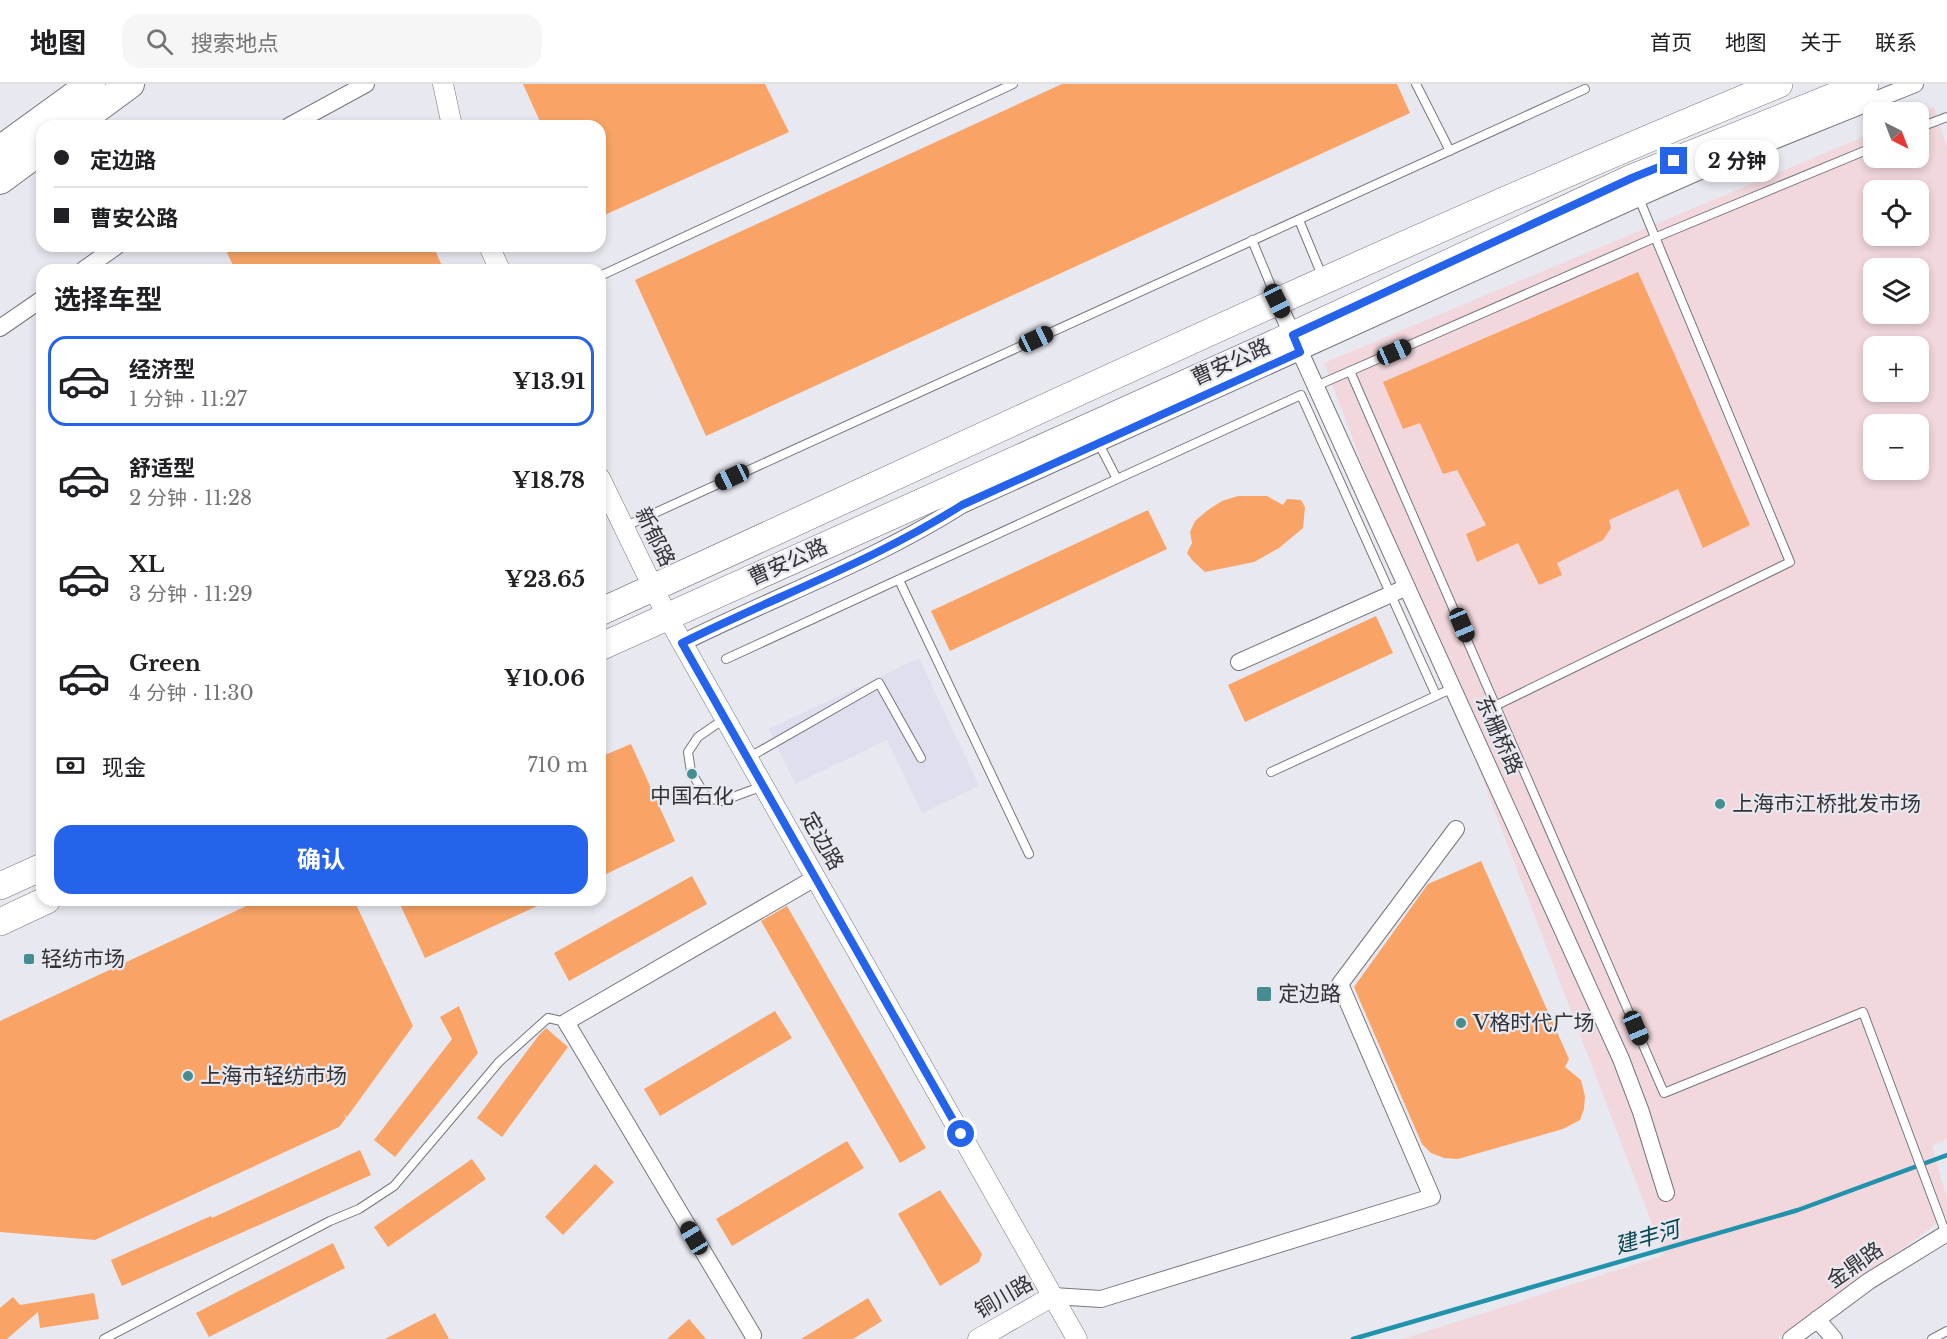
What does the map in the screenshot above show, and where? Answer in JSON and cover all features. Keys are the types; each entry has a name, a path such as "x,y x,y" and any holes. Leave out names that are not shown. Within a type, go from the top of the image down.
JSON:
{"highway":[{"path":"41,120 91,84"},
{"path":"81,120 130,84"},
{"name":"曹安公路","path":"606,609 1277,301 1525,190 1779,84"},
{"name":"曹安公路","path":"606,644 667,616 1094,435 1865,84"},
{"path":"0,150 36,124"},
{"path":"0,180 36,153"},
{"path":"0,886 36,870"},
{"path":"0,922 36,905"}],"street":[{"path":"300,120 366,84"},
{"path":"443,84 451,120"},
{"path":"1636,188 1714,165 1915,84"},
{"path":"92,264 108,252"},
{"name":"东栅桥路","path":"1277,301 1622,1059 1666,1193"},
{"path":"0,328 36,303"},
{"path":"682,643 920,532 962,505 1094,435"},
{"name":"新郁路","path":"606,491 667,616"},
{"path":"1239,662 1407,587"},
{"name":"定边路","path":"667,616 1077,1339"},
{"path":"1053,1296 1101,1299 1432,1197 1340,984 1456,829"},
{"path":"753,1335 566,1022 815,878"},
{"name":"金鼎路","path":"1791,1339 1869,1281 1947,1234"},
{"name":"铜川路","path":"978,1339 1053,1296"},
{"path":"1817,1319 1834,1339"}],"lane":[{"path":"606,273 1013,84"},
{"path":"1416,84 1450,151"},
{"path":"623,527 1585,89"},
{"path":"1929,124 1947,117"},
{"path":"1316,386 1654,237 1863,152"},
{"path":"1497,705 1790,562 1654,237 1636,188"},
{"path":"1299,220 1324,281"},
{"path":"1252,240 1277,301"},
{"path":"1350,371 1664,1093 1863,1012 1928,1189 1947,1234"},
{"path":"726,659 1300,395 1436,695"},
{"path":"1094,435 1117,479"},
{"path":"899,580 1029,854"},
{"path":"747,758 879,684 921,758"},
{"path":"1271,772 1453,688"},
{"path":"725,718 698,737 688,752 696,781 706,798 722,801 763,786"},
{"path":"104,1339 330,1221 359,1209 394,1186 499,1062 548,1018 566,1022"},
{"path":"1932,1339 1947,1331"}],"shaded area":[{"name":"上海市江桥批发市场","path":"1934,107 1947,148 1947,1139 1932,1146 1947,1199 1947,1216 1777,1339 1403,1339 1664,1255 1324,363 1863,137 1863,168 1929,168 1929,109"},
{"path":"919,658 979,786 922,813 887,740 795,784 769,729"}],"building":[{"path":"523,84 765,84 789,132 606,214 606,120 539,120"},
{"path":"1062,84 1397,84 1410,113 706,436 635,280"},
{"path":"227,252 436,252 441,264 232,264"},
{"path":"1638,272 1750,525 1703,548 1678,489 1609,520 1611,528 1603,540 1557,563 1562,575 1539,585 1518,543 1477,562 1466,534 1486,525 1457,470 1443,474 1420,423 1403,429 1383,382"},
{"path":"1238,496 1267,496 1283,505 1287,499 1301,500 1305,507 1303,528 1279,548 1254,562 1205,572 1187,553 1192,543 1190,532 1195,521 1208,510 1222,501"},
{"path":"1148,510 1167,549 950,651 931,611"},
{"path":"1376,616 1393,653 1245,722 1228,685"},
{"path":"631,744 675,841 606,874 606,754"},
{"name":"V格时代广场","path":"1481,861 1569,1059 1565,1067 1581,1080 1585,1096 1584,1109 1580,1120 1563,1129 1458,1159 1444,1158 1431,1153 1422,1144 1354,987 1428,884"},
{"path":"692,876 707,904 569,981 554,953"},
{"name":"上海市轻纺市场","path":"246,906 357,906 413,1026 347,1117 344,1114 346,1118 339,1127 95,1240 0,1232 0,1021"},
{"path":"401,906 537,906 425,958"},
{"path":"787,906 926,1148 900,1163 761,921"},
{"path":"459,1006 478,1053 395,1157 374,1140 452,1039 440,1017"},
{"path":"775,1011 792,1038 660,1116 644,1089"},
{"path":"546,1028 568,1047 502,1137 477,1118"},
{"path":"847,1141 864,1168 732,1246 716,1219"},
{"path":"360,1150 371,1175 122,1286 111,1260 211,1216 212,1218"},
{"path":"472,1159 486,1179 388,1247 374,1227"},
{"path":"595,1164 614,1182 563,1235 545,1217"},
{"path":"940,1190 982,1254 979,1262 940,1286 898,1214"},
{"path":"333,1243 345,1268 209,1337 196,1313"},
{"path":"94,1293 99,1319 40,1328 38,1312 7,1339 0,1339 0,1308 13,1297 20,1305"},
{"path":"868,1298 882,1321 853,1339 801,1339"},
{"path":"435,1313 449,1339 385,1339"},
{"path":"689,1319 706,1339 667,1339"}],"waterway":[{"name":"建丰河","path":"1353,1339 1798,1210 1947,1155"}],"place":[{"name":"中国石化","path":"692,774"},
{"name":"上海市江桥批发市场","path":"1720,804"},
{"name":"轻纺市场","path":"29,959"},
{"name":"定边路","path":"1264,994"},
{"name":"V格时代广场","path":"1461,1023"},
{"name":"上海市轻纺市场","path":"188,1076"}],"route":[{"path":"961,1134 682,643 870,557 920,532 962,505 1300,352 1293,335 1632,178 1674,161"}]}
